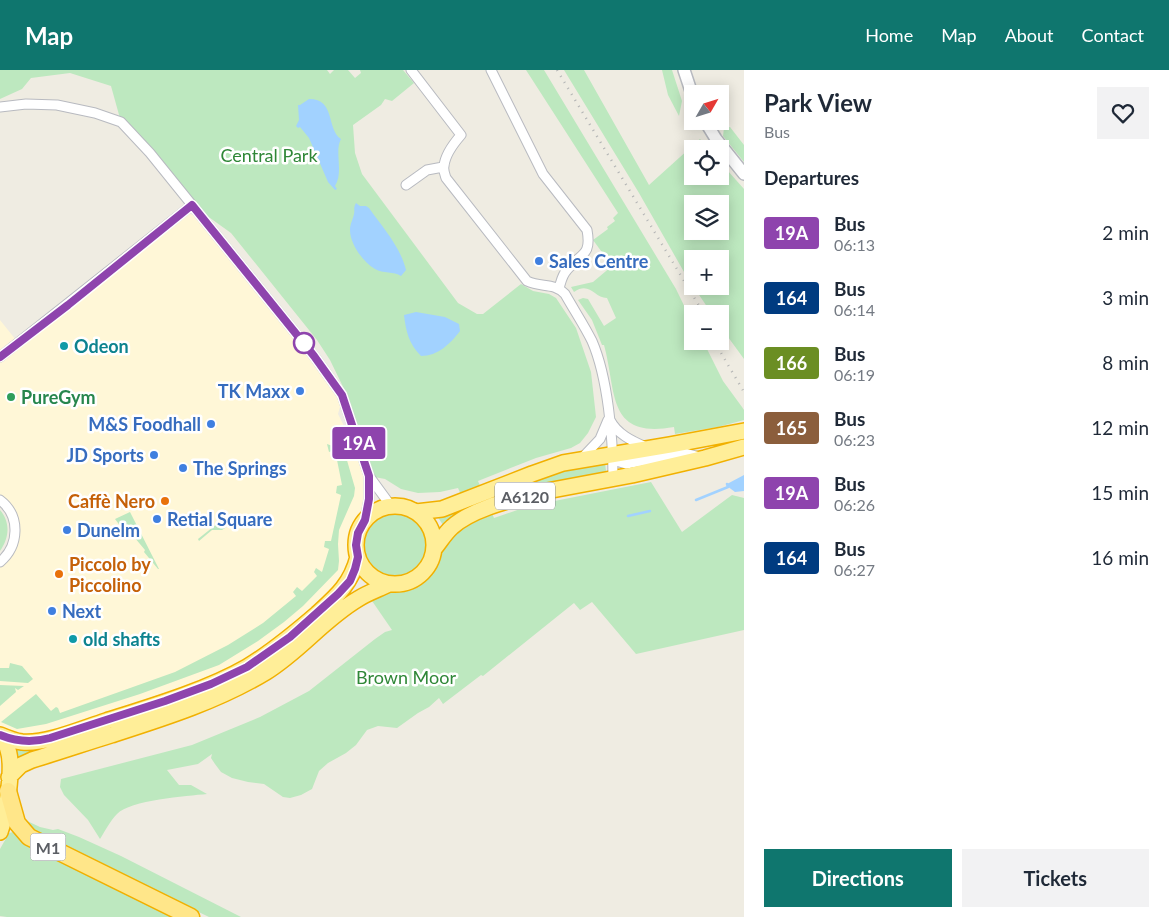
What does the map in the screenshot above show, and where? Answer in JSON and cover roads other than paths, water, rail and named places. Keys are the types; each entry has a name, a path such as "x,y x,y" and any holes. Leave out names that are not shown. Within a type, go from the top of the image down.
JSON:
{"highway":[{"name":"A6120","path":"416,512 442,509 532,474 577,461 613,457 649,448 744,430"},
{"name":"A6120","path":"434,549 451,527 467,517 494,506 536,493 705,458 739,448"},
{"path":"391,506 406,508 416,512 424,519 434,538 432,559 427,569 410,582 400,584 378,581 370,575 362,567 356,545 358,533 365,520 373,513 391,506"},
{"path":"0,736 21,742 46,739 165,701 211,684 247,667 290,637 338,594 350,581 358,557"},
{"path":"8,784 22,765 32,760 167,717 238,688 267,672 296,652 338,613 358,598 389,584"},
{"path":"0,736 8,749 10,757 3,825 0,832"},
{"name":"M1","path":"8,784 17,823 29,837 191,917"}],"street":[{"path":"411,70 461,135 452,144 444,167 446,178 527,281 536,285 559,288 565,294 592,343 603,382 613,457 613,478"},
{"path":"491,70 543,174 587,230 589,240 587,249 582,257 567,268 559,288"},
{"path":"684,70 689,85"},
{"path":"0,107 26,104 57,104 95,113 120,122 150,153 309,350 342,395 369,476 391,506"},
{"path":"710,130 744,174"},
{"path":"406,185 427,170 444,167"},
{"path":"0,357 192,205"},
{"path":"608,417 613,426 622,434 649,448"},
{"path":"577,461 585,456 600,439 608,417"},
{"path":"613,457 626,464 685,453 705,458"},
{"path":"365,520 369,499 369,476"},
{"path":"0,500 10,510 16,528 15,539 10,552 0,562"}],"water":[{"path":"309,99 318,100 327,109 333,129 341,139 338,149 339,174 335,186 337,189 335,190 328,182 309,138 300,127 296,126 299,120 298,105"},
{"path":"356,203 369,208 400,253 406,270 401,276 375,269 358,252 352,241 350,230"},
{"path":"416,312 445,317 459,324 460,331 438,352 421,356 409,337 404,315"},
{"path":"744,475 744,491 735,492 727,486 727,484"}],"waterway":[{"path":"696,500 728,487 727,484"},
{"path":"628,516 650,511"}],"railway":[{"path":"557,70 699,305"},
{"path":"719,350 744,392"}],"place":[{"name":"Sales Centre","path":"539,261"},
{"name":"Odeon","path":"64,346"},
{"name":"TK Maxx","path":"300,391"},
{"name":"PureGym","path":"11,397"},
{"name":"M&S Foodhall","path":"211,424"},
{"name":"JD Sports","path":"154,455"},
{"name":"The Springs","path":"183,468"},
{"name":"Caffè Nero","path":"165,501"},
{"name":"Retial Square","path":"157,519"},
{"name":"Dunelm","path":"67,530"},
{"name":"Piccolo by Piccolino","path":"59,574"},
{"name":"Next","path":"52,611"},
{"name":"old shafts","path":"73,639"}],"park label":[{"name":"Central Park","path":"269,155"},
{"name":"Brown Moor","path":"406,677"}]}
